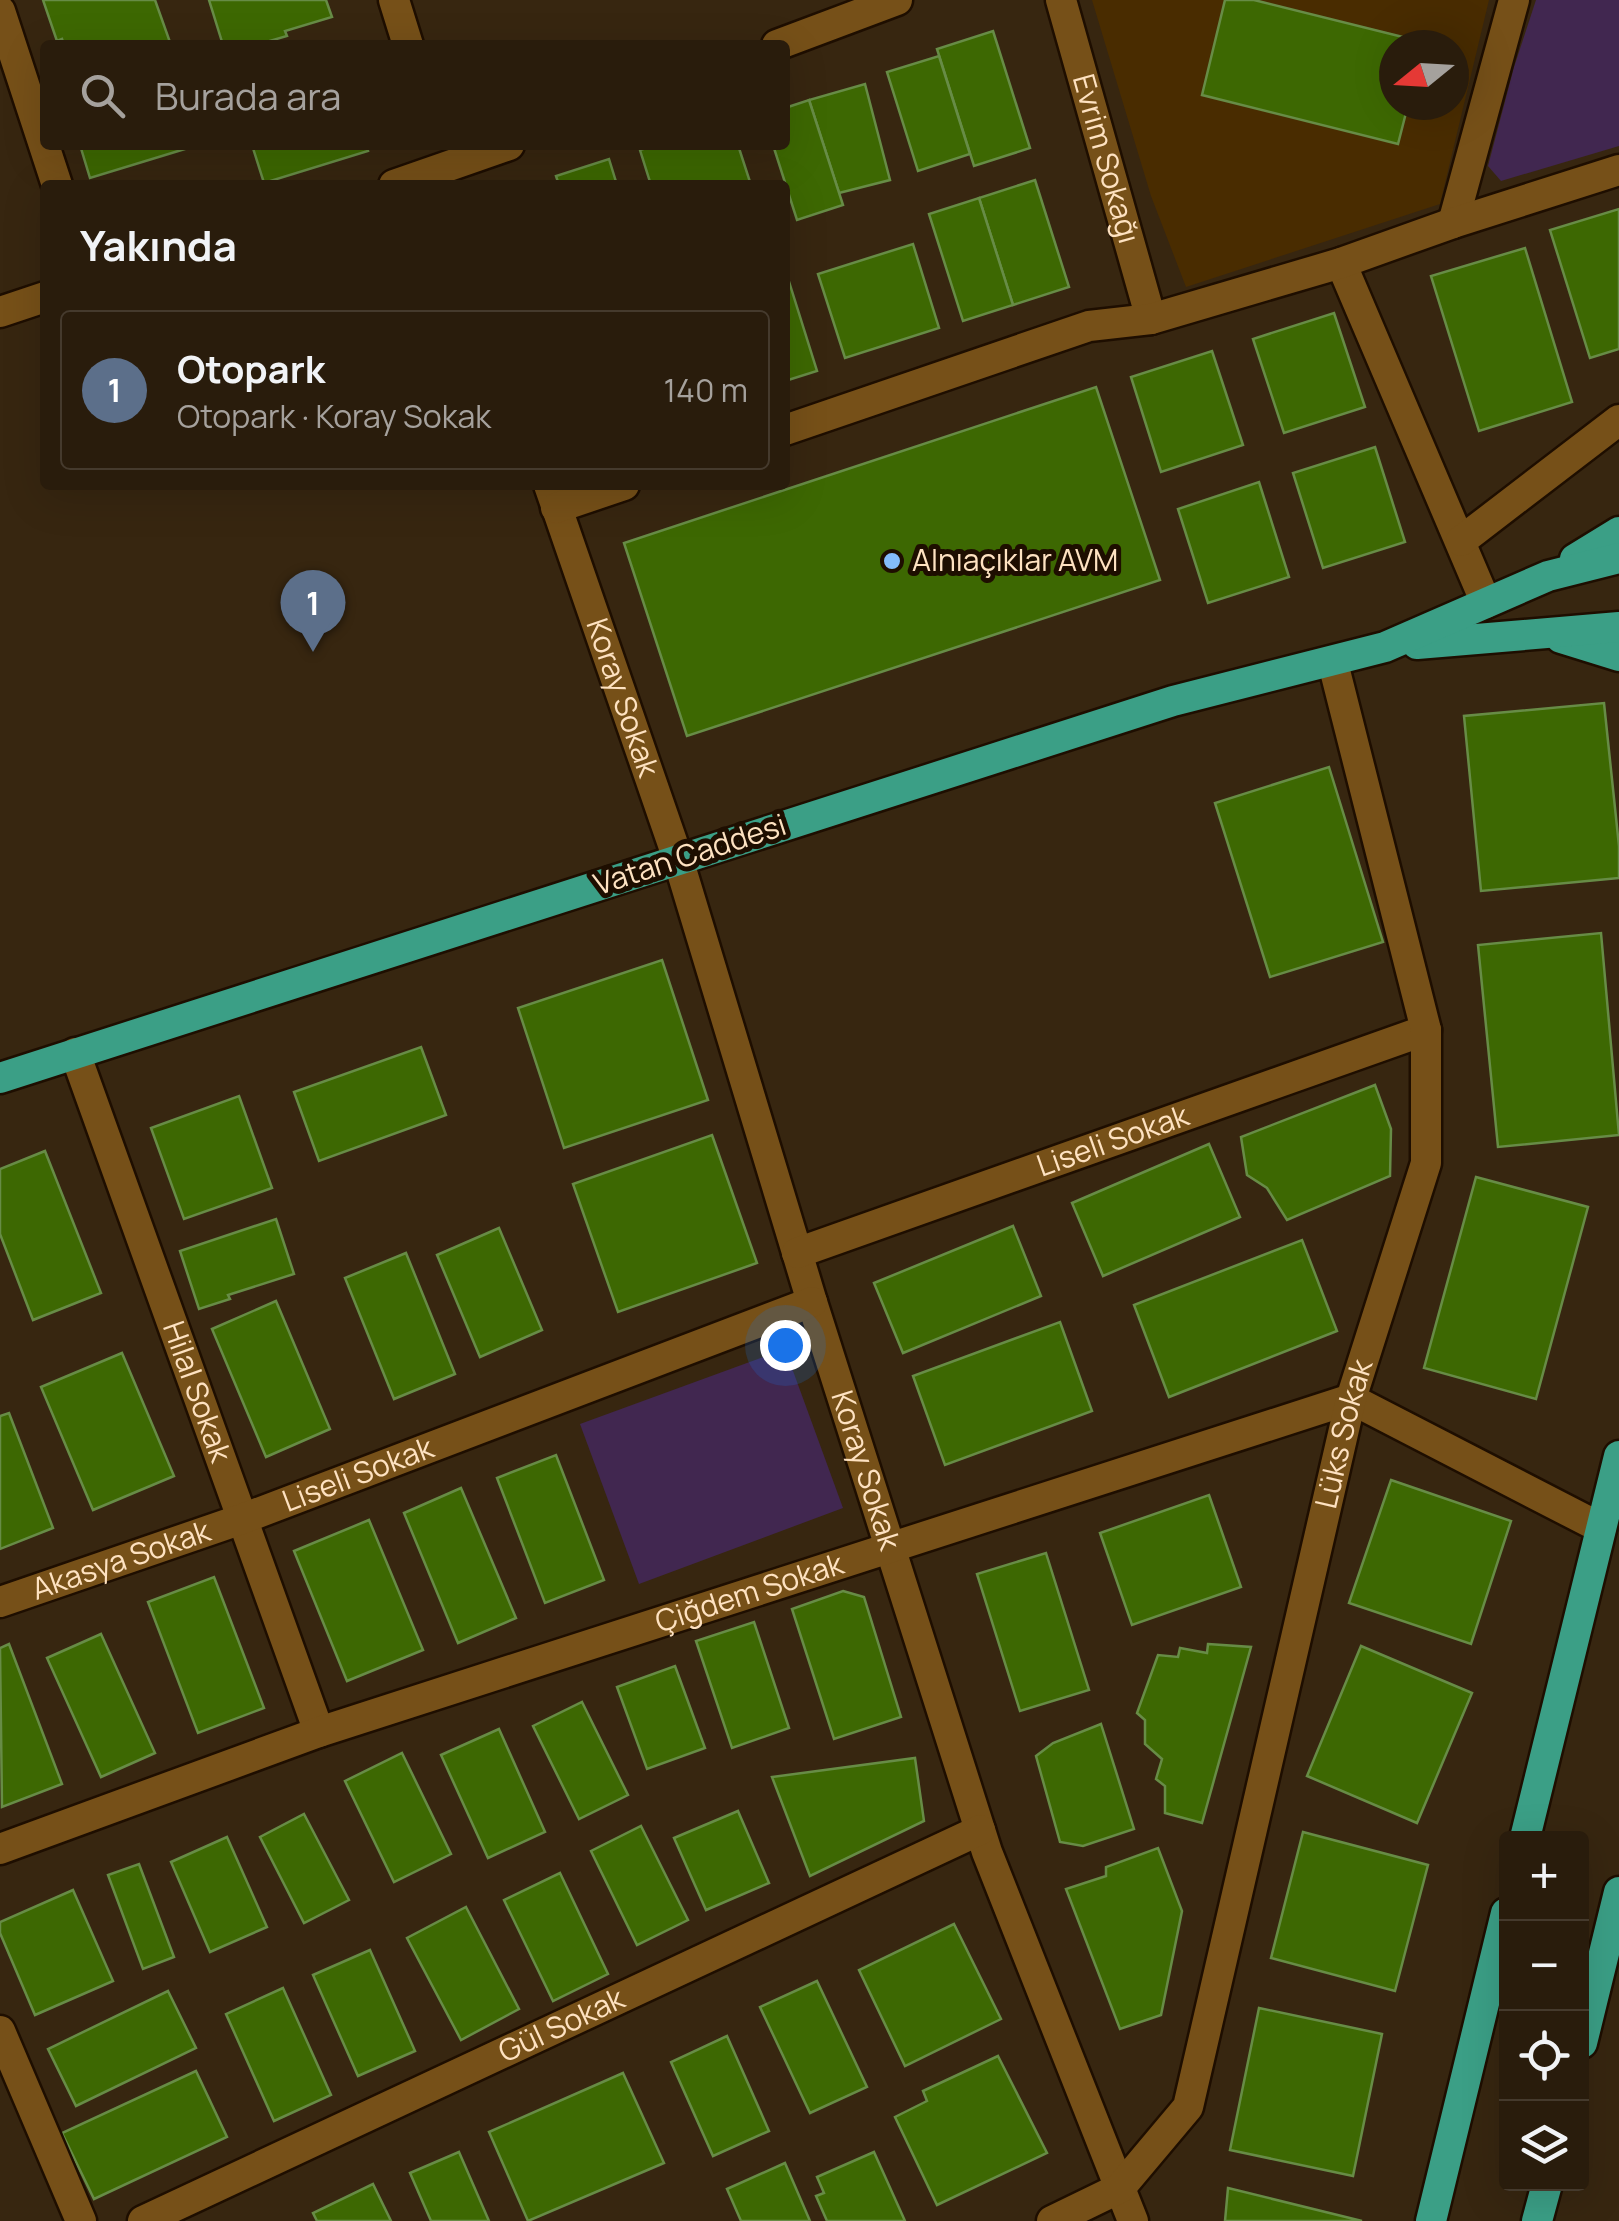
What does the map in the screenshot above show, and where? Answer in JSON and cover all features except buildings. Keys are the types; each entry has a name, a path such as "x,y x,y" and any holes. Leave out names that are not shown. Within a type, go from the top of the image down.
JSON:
{"main road":[{"path":"1548,576 1619,532"},
{"name":"Vatan Caddesi","path":"0,1078 1172,701 1384,647 1548,576 1619,558"},
{"name":"Vatan Caddesi","path":"1384,647 1619,627"},
{"path":"1540,631 1619,656"},
{"path":"1527,1831 1619,1456"},
{"path":"1589,2014 1619,1892"},
{"path":"1431,2221 1504,1921"},
{"path":"1537,2221 1544,2191"}],"street":[{"path":"394,0 406,40"},
{"path":"789,40 897,0"},
{"name":"Evrim Sokağı","path":"1061,0 1152,319"},
{"path":"1453,223 1514,0"},
{"path":"0,10 40,131"},
{"path":"46,150 56,180"},
{"path":"408,180 494,150"},
{"path":"790,428 1089,326 1152,319 1341,263 1619,170"},
{"path":"1341,263 1486,604"},
{"path":"0,312 40,299"},
{"path":"1461,541 1619,420"},
{"path":"552,497 594,490"},
{"name":"Koray Sokak","path":"552,497 678,859 812,1302 980,1830 1133,2221"},
{"name":"Lüks Sokak","path":"1120,2188 1188,2106 1351,1399 1426,1163 1426,1030 1333,663"},
{"name":"Liseli Sokak","path":"798,1254 1426,1030"},
{"name":"Hilal Sokak","path":"75,1053 319,1732"},
{"name":"Liseli Sokak","path":"242,1518 812,1302"},
{"path":"1351,1399 1601,1528"},
{"name":"Çiğdem Sokak","path":"0,1849 319,1732 1351,1399"},
{"name":"Akasya Sokak","path":"0,1602 242,1518"},
{"name":"Gül Sokak","path":"142,2221 980,1830"},
{"path":"0,2031 81,2221"},
{"path":"1052,2221 1120,2188"}],"shaded area":[{"path":"1092,0 1489,0 1469,83 1469,30 1379,30 1379,120 1460,120 1440,204 1186,287 1151,196"},
{"path":"1536,0 1619,0 1619,146 1501,181 1488,166"},
{"path":"785,1349 843,1508 639,1584 580,1424"}],"place":[{"name":"Alnıaçıklar AVM","path":"892,561"},
{"name":"Otopark","path":"313,652"}]}
